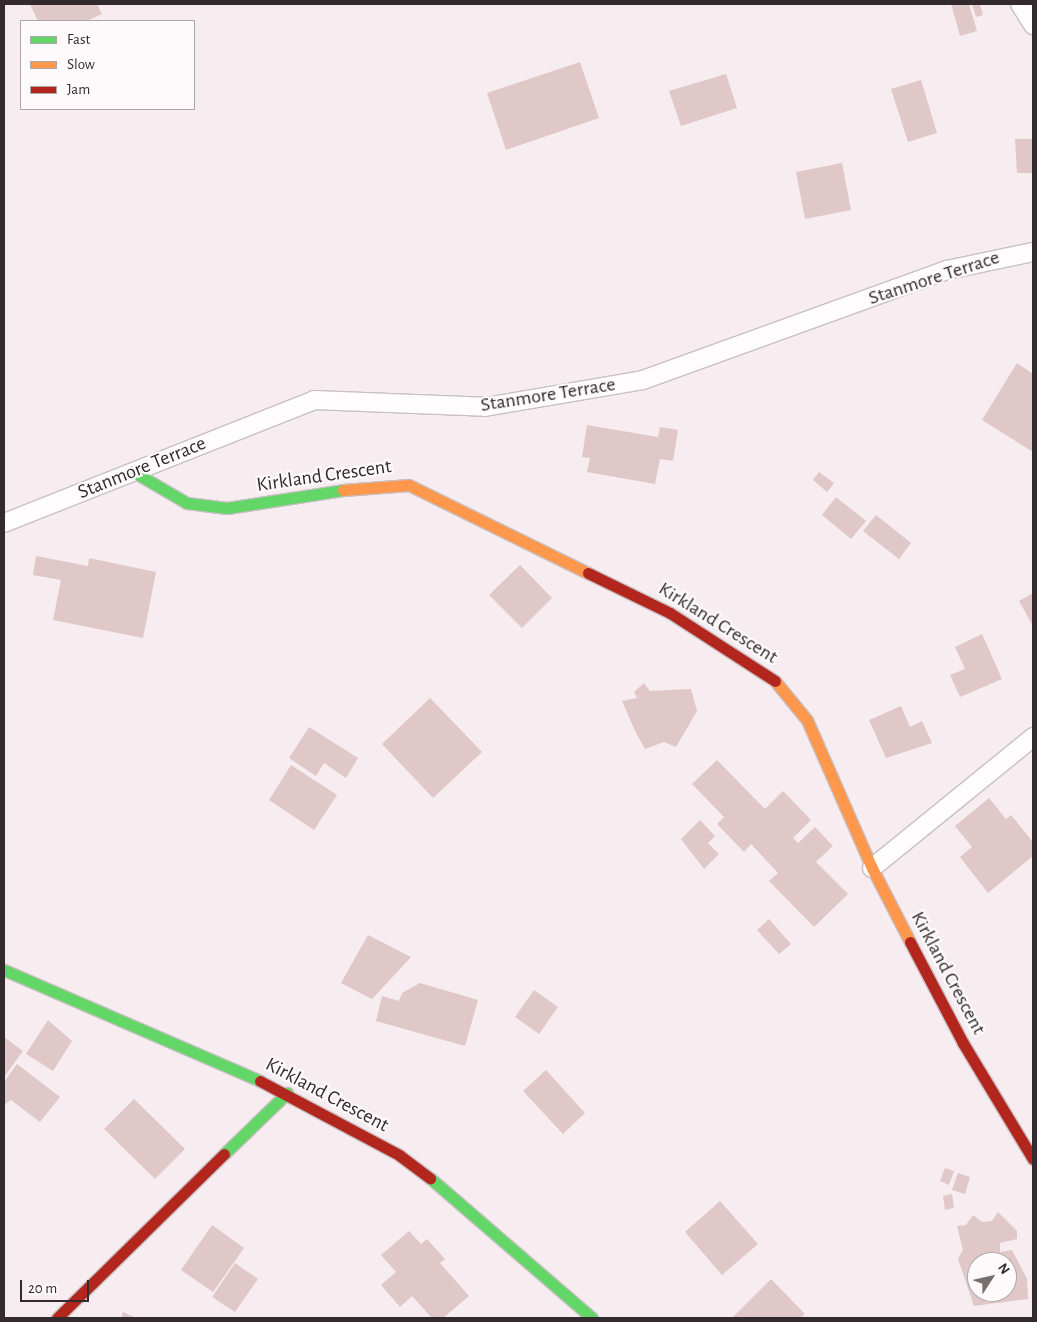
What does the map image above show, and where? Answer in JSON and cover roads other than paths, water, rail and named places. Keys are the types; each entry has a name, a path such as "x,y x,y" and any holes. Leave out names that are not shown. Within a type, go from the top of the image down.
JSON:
{"street":[{"path":"1020,4 1033,25"},
{"name":"Stanmore Terrace","path":"4,523 314,400 485,407 643,380 947,270 1033,252"},
{"name":"Kirkland Crescent","path":"132,471 187,503 227,508 377,484 409,485 670,613 778,682 807,720 872,868 962,1042 1033,1159"},
{"path":"872,868 1033,737"},
{"name":"Kirkland Crescent","path":"4,970 287,1093 399,1155 460,1200 592,1318"},
{"path":"56,1318 287,1093"}]}
